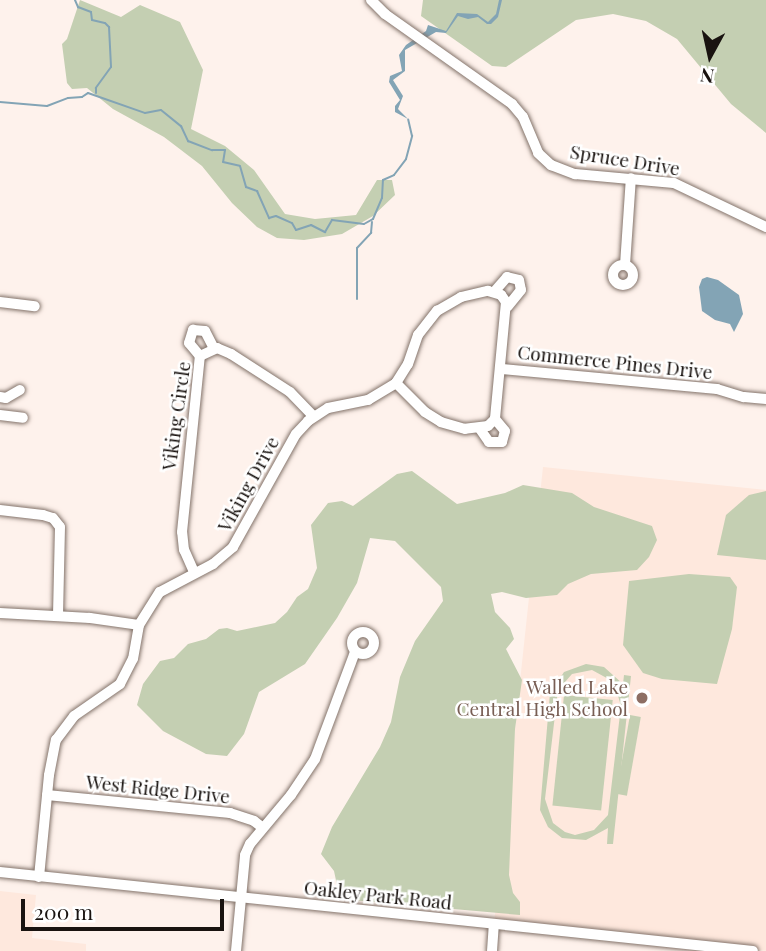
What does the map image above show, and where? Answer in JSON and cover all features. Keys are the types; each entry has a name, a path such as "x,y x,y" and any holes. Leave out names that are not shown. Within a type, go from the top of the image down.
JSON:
{"street":[{"name":"Spruce Drive","path":"371,0 408,30 512,104 523,117 538,153 548,163 572,173 682,186 766,228"},
{"path":"625,265 631,178"},
{"path":"313,416 337,405 368,400 396,383 408,364 418,335 437,311 461,297 494,292 507,277 519,280 521,290 508,306 495,419 481,429 458,428 432,418 396,383"},
{"path":"494,292 508,306"},
{"path":"0,302 35,306"},
{"path":"201,356 189,342 193,330 205,331 214,349"},
{"name":"Viking Circle","path":"194,572 183,548 182,532 191,425 201,356 214,349 231,354 280,386 313,416"},
{"name":"Commerce Pines Drive","path":"502,369 717,389 744,397 766,399"},
{"path":"0,397 6,398 20,390"},
{"path":"0,415 23,418"},
{"name":"Viking Drive","path":"39,877 51,754 59,733 74,716 120,684 133,659 139,625 160,592 221,558 237,542 296,434 313,416"},
{"path":"481,429 489,442 502,442 505,431 495,419"},
{"path":"0,510 43,514 53,518 60,527 58,615"},
{"path":"0,613 58,615 139,625"},
{"path":"236,951 245,855 263,828 292,794 314,760 355,652"},
{"name":"West Ridge Drive","path":"47,795 230,813 254,821 263,828"},
{"name":"Oakley Park Road","path":"0,872 753,951"},
{"path":"492,951 494,925"}],"shaded area":[{"name":"Walled Lake Central High School","path":"543,467 766,490 766,951 494,924"},
{"path":"0,891 36,895 32,938 86,944 86,951 0,951"}],"green space":[{"path":"80,0 121,17 140,5 180,22 203,70 191,129 225,146 254,170 285,214 315,219 356,215 377,180 392,180 395,195 373,216 342,234 304,240 277,238 257,227 232,203 202,166 164,137 113,109 87,88 72,89 67,83 62,44 67,39"},
{"path":"423,0 766,0 766,133 731,104 677,39 646,21 613,14 576,20 506,67 492,66 421,16"},
{"path":"412,471 457,504 505,493 523,485 572,493 594,507 652,526 657,540 649,557 637,570 591,574 568,584 557,595 526,598 502,592 491,594 495,612 510,628 514,639 506,649 522,680 515,729 509,875 513,893 520,902 520,915 340,899 334,871 321,854 332,827 380,747 391,722 400,677 415,641 443,601 441,587 395,541 370,538 357,583 337,618 305,664 259,692 244,734 227,756 206,754 163,731 137,705 143,684 160,661 174,658 188,644 206,639 219,629 237,631 275,623 287,612 297,597 308,589 317,568 311,525 328,503 342,501 353,506 397,474"},
{"path":"766,491 766,560 717,555 726,515 749,495"},
{"path":"689,574 730,577 737,587 732,629 717,684 662,679 643,673 623,645 629,581"},
{"path":"586,664 604,667 623,684 624,675 631,676 613,844 607,844 608,828 586,840 562,838 548,827 540,810 550,693 564,672","holes":["592,670 614,682 621,706 608,815 594,830 575,835 565,832 553,823 545,799 558,690 572,674"]},
{"path":"564,695 613,700 601,811 552,805"},
{"path":"630,715 641,717 627,796 616,794"}],"water":[{"path":"499,0 502,0 498,17 491,24 478,17 468,19 458,16 446,33 436,32 405,50 405,71 393,80 403,96 398,109 408,119 395,112 395,106 400,100 389,82 390,76 402,71 399,55 406,45 426,31 428,25 446,31 457,13 477,14 488,22 496,14"},
{"path":"707,277 718,280 739,295 743,314 734,332 730,324 715,320 702,311 699,287 702,279"}],"waterway":[{"path":"75,0 78,7 91,12 92,20 105,23 109,27 111,67 96,88 96,93"},
{"path":"0,102 47,106 88,93 145,113 161,110 181,126 188,141 212,150 225,150 223,162 240,166 246,187 257,191 269,218 276,216 292,223 296,230 311,225 325,232 332,220 364,224 373,219 382,198 383,180 394,175 406,159 412,136 408,119"},
{"path":"357,299 357,248 371,233 372,222"}],"place":[{"name":"Walled Lake Central High School","path":"642,698"}]}
